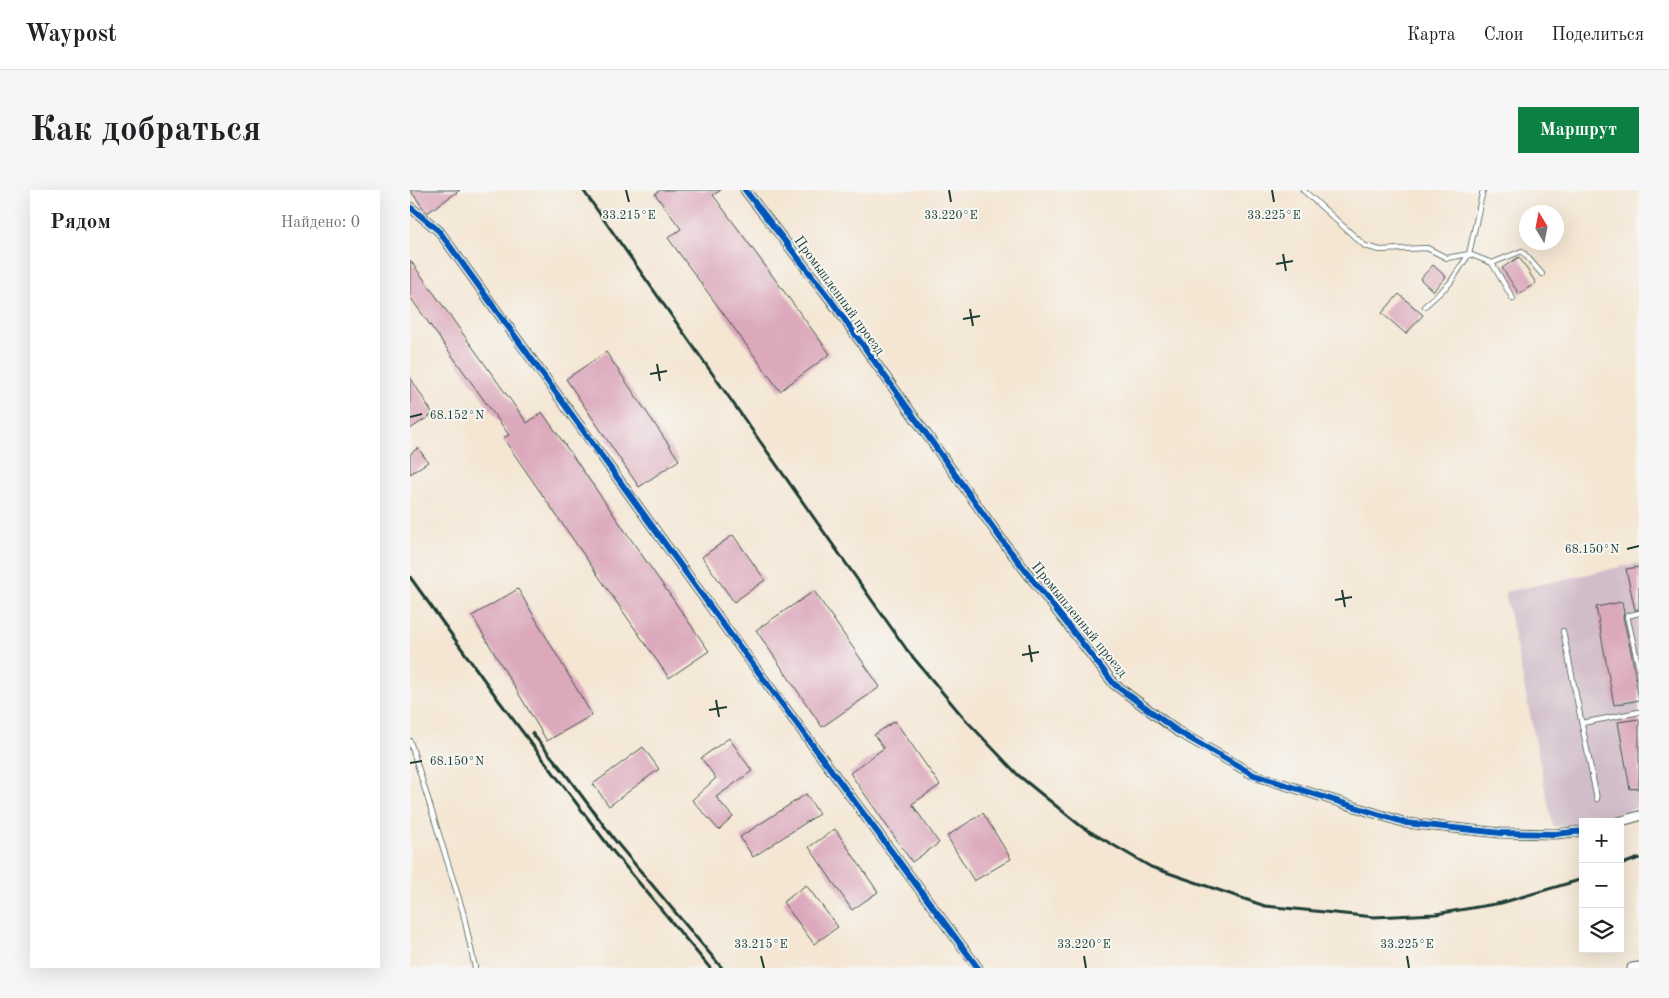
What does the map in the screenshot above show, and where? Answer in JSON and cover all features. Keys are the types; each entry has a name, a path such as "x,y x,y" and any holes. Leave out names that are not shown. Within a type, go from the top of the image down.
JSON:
{"street":[{"name":"Промышленный проезд","path":"745,190 830,299 1004,543 1114,684 1177,731 1254,775 1406,823 1501,834 1555,834 1579,831"},
{"path":"410,207 439,231 728,630 978,968"},
{"path":"1624,820 1639,816"},
{"path":"1632,968 1639,967"}],"lane":[{"path":"1303,190 1365,246 1380,250 1427,248 1447,258 1469,254 1492,263 1513,299"},
{"path":"1425,306 1450,282 1469,254 1483,190"},
{"path":"1492,263 1522,251 1542,274"},
{"path":"1639,613 1627,616 1639,668"},
{"path":"1563,631 1598,799"},
{"path":"1582,723 1639,712"},
{"path":"410,740 463,912 475,968"}],"shaded area":[{"path":"1639,563 1639,806 1606,818 1579,818 1579,824 1553,827 1505,592"}],"building":[{"path":"410,190 460,190 427,213"},
{"path":"660,190 721,190 713,195 830,354 780,391 668,238 681,229 655,194"},
{"path":"1519,257 1536,283 1519,294 1502,268"},
{"path":"410,260 527,423 542,412 709,651 669,678 503,438 509,435 410,297"},
{"path":"1433,265 1446,277 1433,291 1420,279"},
{"path":"1399,294 1423,315 1406,334 1382,313"},
{"path":"606,352 679,460 639,487 566,379"},
{"path":"410,377 433,414 410,429"},
{"path":"418,448 428,462 410,474 410,454"},
{"path":"733,535 765,580 734,602 702,557"},
{"path":"1639,567 1639,609 1635,610 1626,569"},
{"path":"518,589 592,715 547,741 472,616"},
{"path":"814,591 880,687 822,727 756,630"},
{"path":"1622,602 1623,617 1639,700 1614,705 1596,607"},
{"path":"1639,719 1639,788 1630,789 1618,722"},
{"path":"895,721 940,785 912,804 939,843 912,862 850,773 884,748 874,735"},
{"path":"729,738 752,771 716,797 733,817 719,830 692,800 716,778 701,758"},
{"path":"643,747 659,769 609,806 593,784"},
{"path":"806,794 819,814 753,857 740,837"},
{"path":"983,813 1011,859 974,881 947,836"},
{"path":"835,829 878,892 852,910 809,847"},
{"path":"806,885 838,927 814,944 783,902"}],"railway":[{"path":"583,190 907,650 963,717 1018,775 1082,827 1151,867 1265,906 1374,917 1436,914 1501,903 1579,880"},
{"path":"410,577 500,702 611,849 710,968"},
{"path":"532,733 617,843 722,968"},
{"path":"1624,864 1639,858"}],"cycle path":[{"path":"745,190 830,299 1004,543 1114,684 1177,731 1254,775 1406,823 1501,833 1555,834 1579,831"},
{"path":"410,207 439,231 728,631 978,968"}]}
